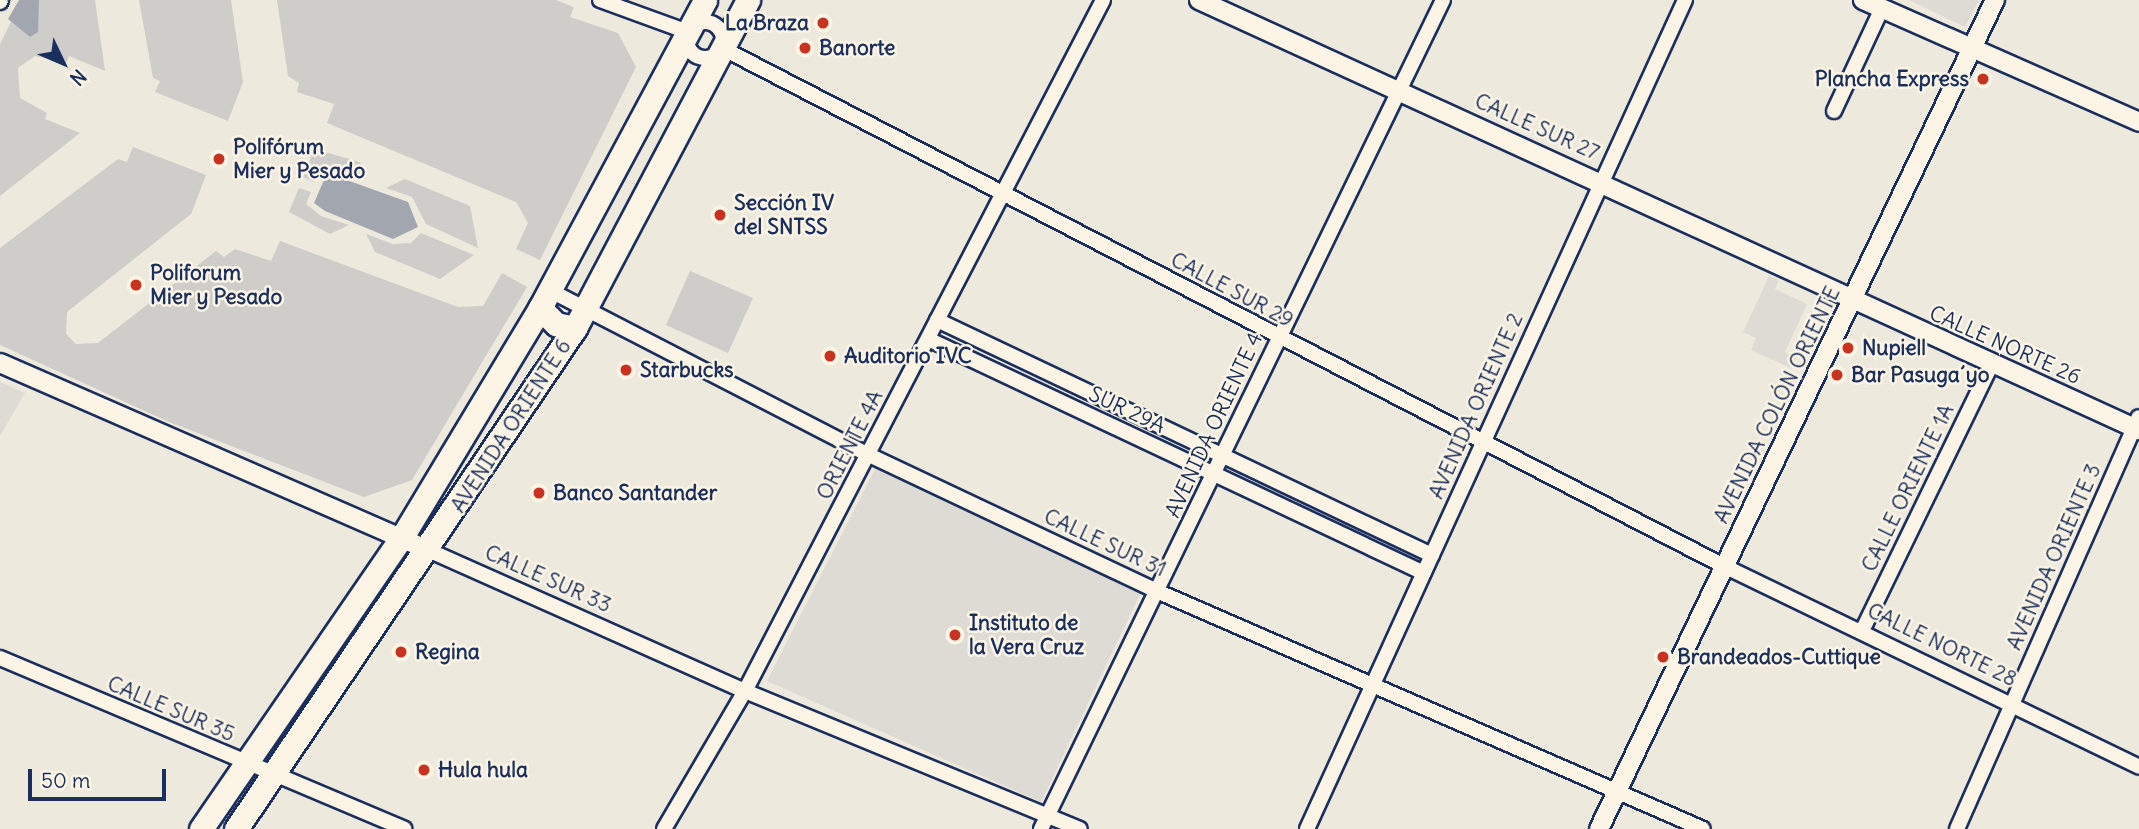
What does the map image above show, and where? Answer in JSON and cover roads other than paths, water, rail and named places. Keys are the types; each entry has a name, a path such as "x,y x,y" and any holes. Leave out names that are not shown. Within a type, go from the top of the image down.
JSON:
{"main road":[{"name":"AVENIDA ORIENTE 6","path":"201,829 402,537 544,299 705,0"},
{"name":"AVENIDA ORIENTE 6","path":"236,829 428,550 581,319 748,0"},
{"path":"544,299 556,324 581,319"}],"street":[{"path":"600,0 688,33 710,22 721,29 722,48 697,57 688,33"},
{"name":"ORIENTE 4A","path":"664,829 745,691 1103,0"},
{"name":"CALLE SUR 27","path":"1199,0 1602,181 1853,301"},
{"name":"AVENIDA ORIENTE 4","path":"1045,822 1224,460 1277,337 1443,0"},
{"name":"AVENIDA ORIENTE 2","path":"1307,829 1685,0"},
{"path":"1863,0 2139,122"},
{"name":"AVENIDA COLÓN ORIENTE","path":"1599,829 1995,0"},
{"path":"1834,111 1882,8"},
{"name":"CALLE SUR 29","path":"722,48 1724,566"},
{"name":"CALLE NORTE 26","path":"1853,301 1992,365 2137,425"},
{"name":"CALLE SUR 31","path":"581,319 1159,592 1703,829"},
{"name":"SUR 29A","path":"937,320 1224,460 1432,555"},
{"name":"SUR 29A","path":"928,339 1424,573"},
{"name":"CALLE SUR 33","path":"0,363 402,537 1045,822 1080,829"},
{"name":"CALLE ORIENTE 1A","path":"1863,629 1992,365"},
{"name":"AVENIDA ORIENTE 3","path":"1956,829 2137,425"},
{"name":"CALLE NORTE 28","path":"1724,566 1863,629 2139,767"},
{"name":"CALLE SUR 35","path":"0,658 272,776 404,829"}],"place":[{"name":"La Braza","path":"823,23"},
{"name":"Banorte","path":"805,48"},
{"name":"Plancha Express","path":"1983,79"},
{"name":"Polifórum Mier y Pesado","path":"219,159"},
{"name":"Sección IV del SNTSS","path":"720,215"},
{"name":"Poliforum Mier y Pesado","path":"136,285"},
{"name":"Nupiell","path":"1848,348"},
{"name":"Auditorio IVC","path":"830,356"},
{"name":"Starbucks","path":"626,370"},
{"name":"Bar Pasuga´yo","path":"1837,375"},
{"name":"Banco Santander","path":"539,493"},
{"name":"Instituto de la Vera Cruz","path":"955,635"},
{"name":"Regina","path":"401,652"},
{"name":"Brandeados-Cuttique","path":"1663,657"},
{"name":"Hula hula","path":"424,770"}]}
